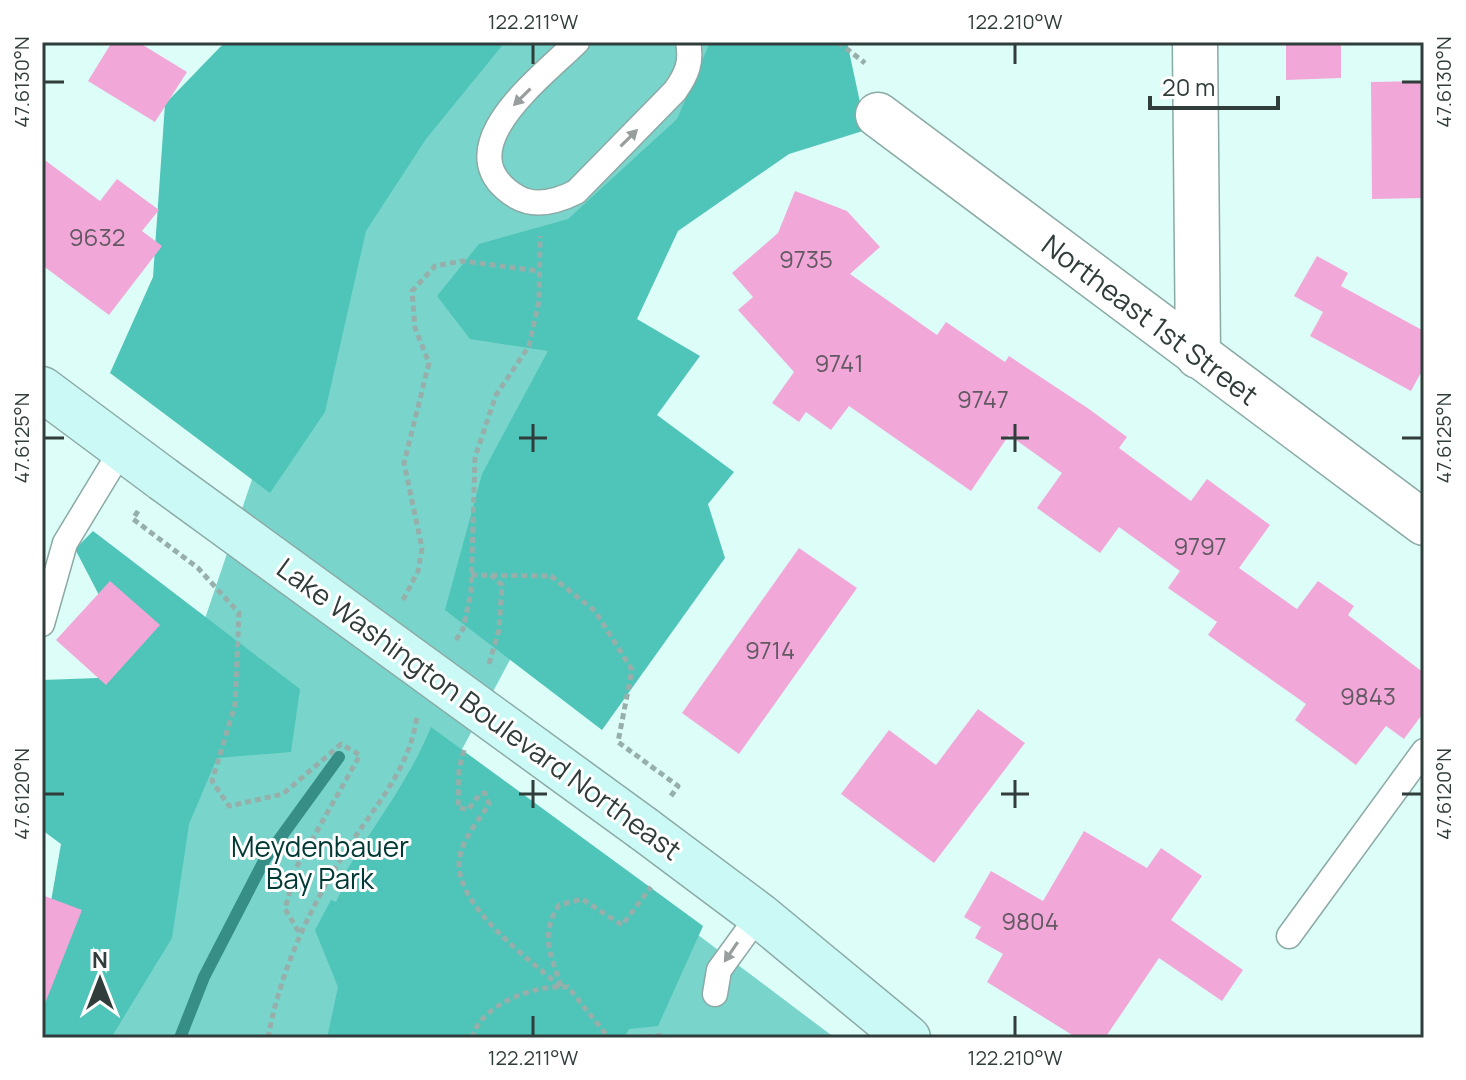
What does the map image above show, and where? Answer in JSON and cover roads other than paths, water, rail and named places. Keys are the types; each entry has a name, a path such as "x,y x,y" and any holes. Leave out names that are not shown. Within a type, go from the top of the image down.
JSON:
{"main road":[{"name":"Lake Washington Boulevard Northeast","path":"42,389 163,479 657,813 759,915 908,1038"}],"street":[{"path":"1195,42 1198,356"},
{"name":"Northeast 1st Street","path":"878,115 1424,523"}],"lane":[{"path":"577,42 504,115 493,132 488,152 493,172 504,188 520,199 540,203 559,201 576,192 675,91 687,74 691,55 688,42"},
{"path":"42,624 65,543 122,449"},
{"path":"1289,936 1424,751"},
{"path":"715,994 719,970 759,915"}],"waterway":[{"path":"180,1038 204,977 265,859 339,757"}],"park label":[{"name":"Meydenbauer Bay Park","path":"320,863"}]}
